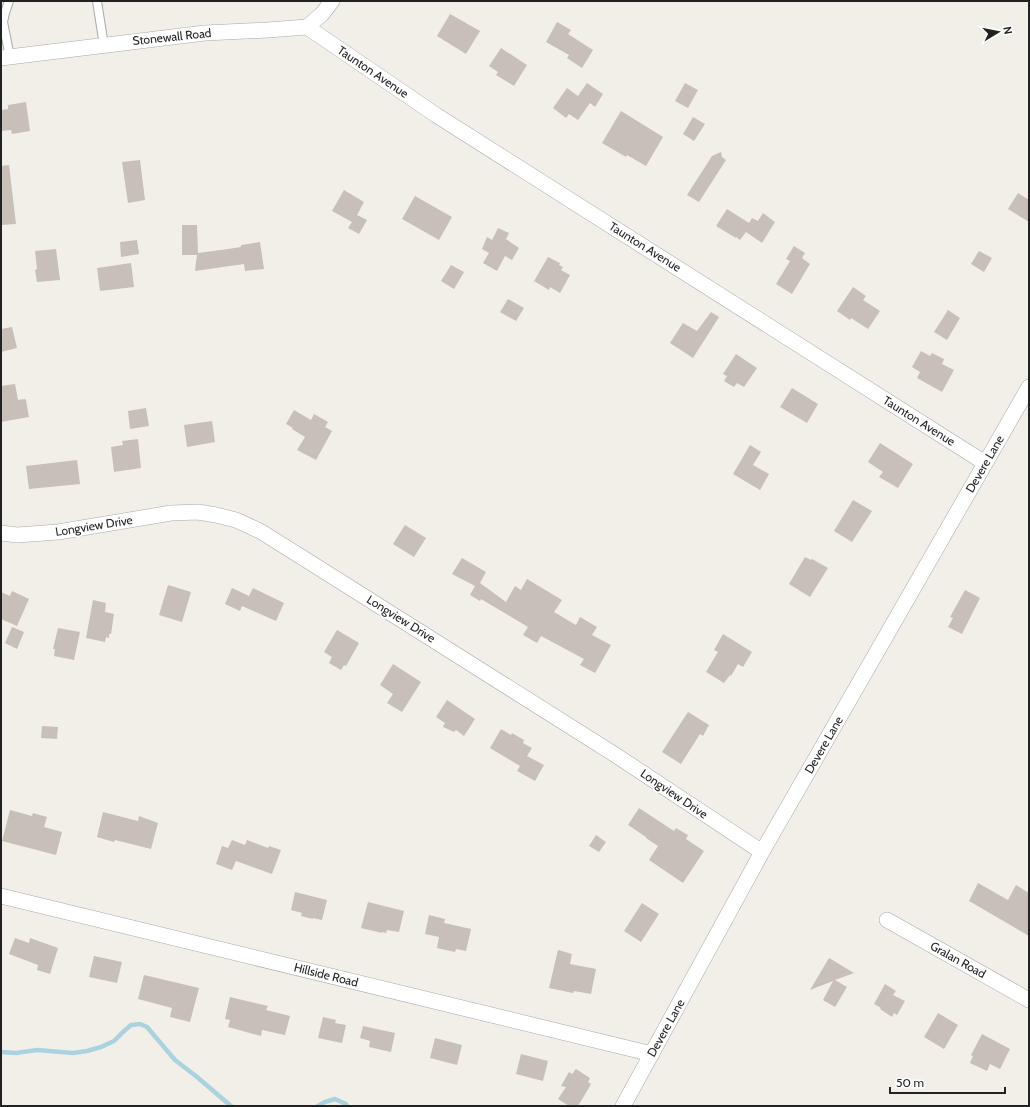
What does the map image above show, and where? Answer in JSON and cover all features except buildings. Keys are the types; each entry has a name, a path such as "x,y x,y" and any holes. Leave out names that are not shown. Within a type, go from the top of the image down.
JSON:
{"street":[{"path":"307,27 322,14 332,1"},
{"name":"Stonewall Road","path":"5,58 205,33 282,30 307,27"},
{"name":"Taunton Avenue","path":"307,27 436,115 985,463"},
{"name":"Devere Lane","path":"623,1106 762,852 1029,387"},
{"name":"Longview Drive","path":"1,533 17,535 58,532 171,513 198,512 236,520 260,531 306,560 610,752 762,852"},
{"name":"Hillside Road","path":"1,896 652,1054"},
{"name":"Gralan Road","path":"886,920 1029,1000"}],"lane":[{"path":"5,58 3,22 9,1"},
{"path":"97,1 104,46"}],"waterway":[{"path":"1,1052 16,1053 37,1050 73,1053 87,1051 114,1041 131,1025 140,1024 147,1027 175,1060 231,1106"},
{"path":"318,1106 335,1099 346,1104 347,1106"}]}
